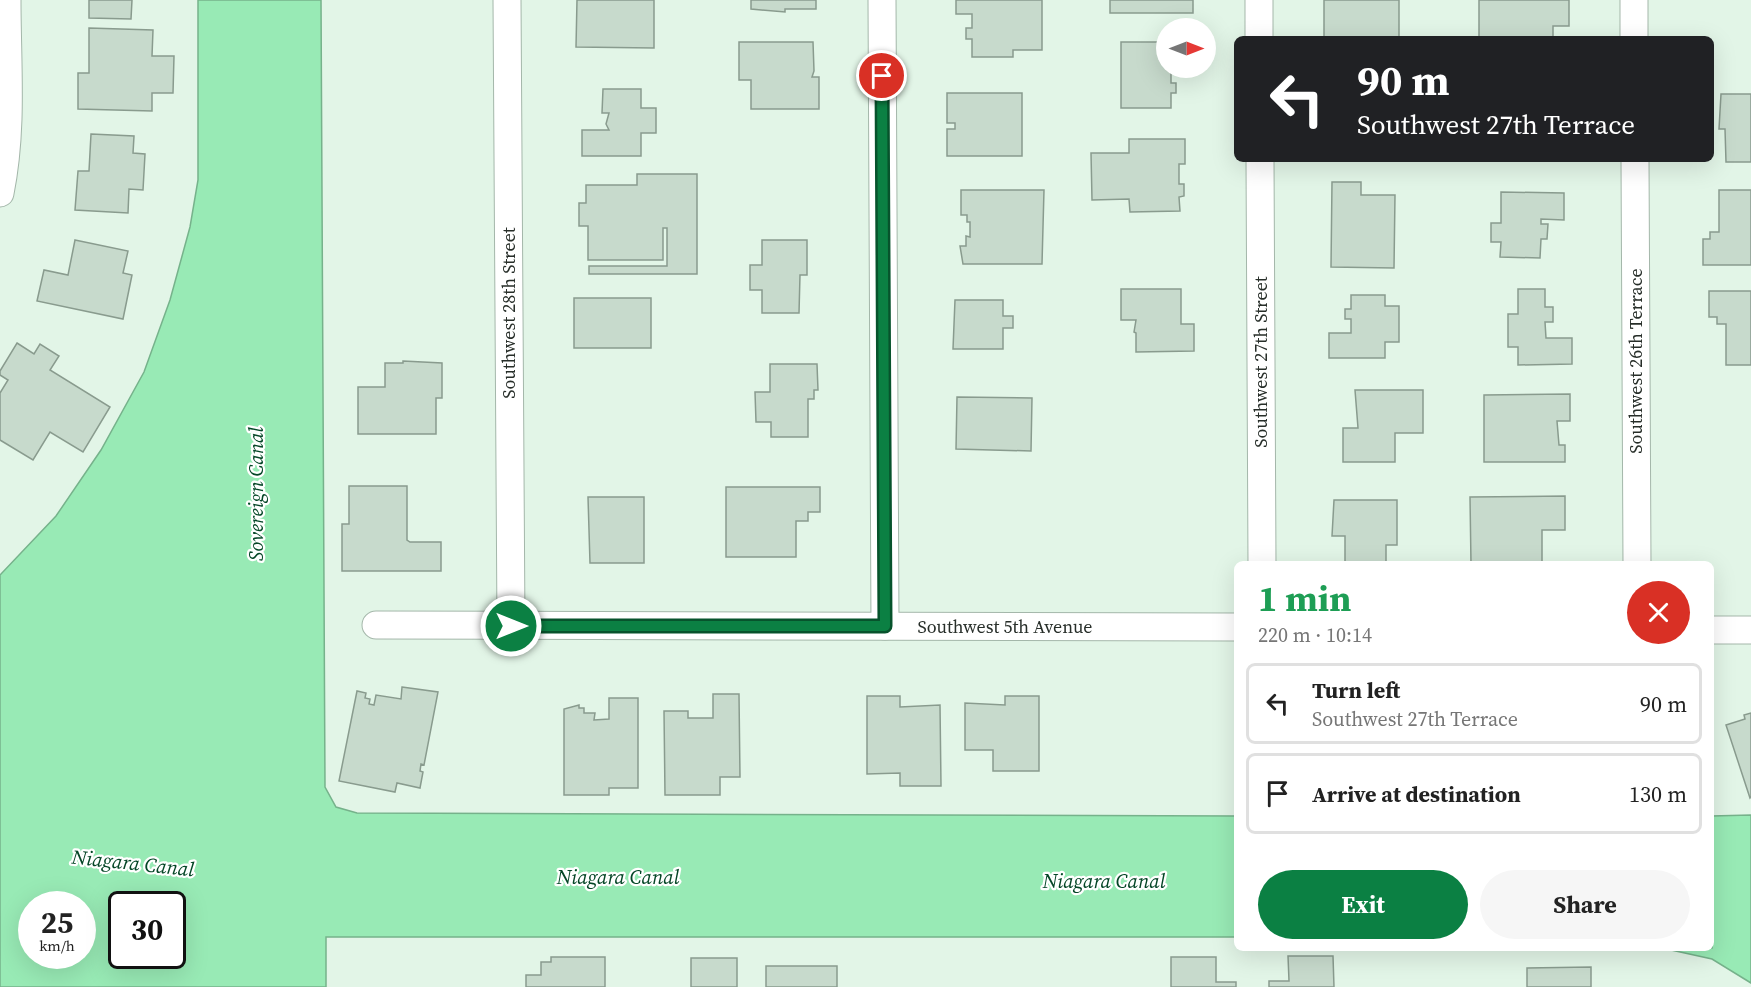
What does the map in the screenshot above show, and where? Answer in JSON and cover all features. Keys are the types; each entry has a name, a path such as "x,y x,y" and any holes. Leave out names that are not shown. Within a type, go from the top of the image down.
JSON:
{"street":[{"path":"0,193 8,142 7,0"},
{"name":"Southwest 28th Street","path":"507,0 511,626"},
{"path":"882,0 885,626"},
{"path":"1259,0 1259,36"},
{"path":"1634,0 1634,36"},
{"name":"Southwest 27th Street","path":"1260,162 1262,561"},
{"name":"Southwest 26th Terrace","path":"1635,162 1637,561"},
{"name":"Southwest 5th Avenue","path":"376,625 1234,627"},
{"path":"1714,630 1751,630"}],"water":[{"path":"198,0 321,0 325,787 336,807 357,813 1234,816 1234,937 326,937 326,987 0,987 0,575 56,516 101,450 144,372 170,300 190,227 198,180"},
{"path":"1751,815 1751,983 1712,959 1676,951 1714,951 1714,816"}],"building":[{"path":"89,0 132,0 131,19 89,18"},
{"path":"577,0 654,0 654,48 576,47"},
{"path":"751,0 816,0 816,9 785,9 785,12 751,9"},
{"path":"956,0 1042,0 1042,50 1013,50 1013,57 972,57 972,39 966,39 966,28 972,28 972,14 956,14"},
{"path":"1110,0 1193,0 1193,13 1110,13"},
{"path":"1324,0 1399,0 1399,36 1324,36"},
{"path":"1479,0 1569,0 1569,26 1553,26 1553,36 1479,36"},
{"path":"89,28 153,30 152,56 174,56 173,93 152,93 152,111 78,109 78,73 89,73"},
{"path":"739,42 813,42 814,71 812,77 819,77 819,109 751,109 751,80 739,80"},
{"path":"1121,42 1156,42 1156,78 1171,78 1171,83 1176,83 1176,93 1171,93 1171,108 1121,108"},
{"path":"603,89 641,89 641,108 656,108 656,133 641,133 641,156 582,156 582,130 609,130 606,124 609,113 602,113"},
{"path":"947,93 1022,93 1022,156 947,156 947,129 955,129 955,123 947,123"},
{"path":"1721,94 1751,94 1751,162 1726,162 1725,129 1719,129"},
{"path":"91,134 134,136 133,153 145,154 143,190 129,189 128,213 75,210 78,171 89,171"},
{"path":"1129,139 1185,139 1185,164 1179,164 1179,184 1184,184 1184,196 1179,197 1180,211 1130,212 1129,199 1092,200 1091,153 1129,153"},
{"path":"637,174 697,174 697,274 589,274 589,266 667,266 667,228 663,228 663,260 588,260 588,226 579,226 579,203 586,203 586,185 637,185"},
{"path":"1332,182 1361,182 1361,195 1395,195 1394,268 1331,267"},
{"path":"961,190 1044,190 1042,264 963,264 960,246 966,246 966,236 970,237 970,222 967,222 967,215 961,215"},
{"path":"1719,190 1751,190 1751,265 1703,265 1703,239 1710,239 1710,232 1719,232"},
{"path":"1501,192 1564,193 1564,220 1541,219 1541,224 1548,224 1547,239 1541,239 1540,258 1500,257 1501,242 1491,242 1491,223 1501,223"},
{"path":"75,240 128,251 123,273 132,275 123,319 37,301 44,270 68,275"},
{"path":"762,240 807,240 807,275 800,275 799,313 762,313 762,290 750,290 750,265 762,265"},
{"path":"1121,289 1181,289 1181,324 1194,324 1194,351 1136,352 1136,333 1134,332 1136,320 1121,320"},
{"path":"1518,289 1545,289 1545,307 1553,307 1553,322 1545,322 1546,338 1572,338 1572,364 1518,365 1518,347 1508,347 1508,314 1518,314"},
{"path":"1709,291 1751,291 1751,365 1726,365 1726,324 1717,324 1717,317 1709,317"},
{"path":"1351,295 1385,295 1385,306 1399,306 1399,342 1385,342 1385,358 1329,358 1329,333 1351,333 1351,319 1345,319 1345,309 1351,309"},
{"path":"574,298 651,298 651,348 574,348"},
{"path":"955,300 1003,300 1003,316 1013,316 1013,328 1003,328 1003,349 953,349"},
{"path":"17,343 34,354 40,344 59,356 50,370 110,407 83,452 50,432 33,460 0,440 0,393 8,380 0,375 0,371"},
{"path":"403,361 442,363 442,398 436,398 436,434 358,434 358,387 385,387 385,363 403,363"},
{"path":"770,364 817,364 818,390 814,390 814,399 808,399 808,437 771,437 771,422 756,422 755,392 770,392"},
{"path":"1355,390 1423,390 1423,433 1395,433 1395,462 1343,462 1343,428 1358,428"},
{"path":"1570,394 1570,421 1557,421 1559,445 1565,445 1565,462 1484,462 1484,395"},
{"path":"957,397 1032,398 1031,451 956,449"},
{"path":"349,486 407,486 407,540 410,542 441,542 441,571 342,571 342,524 349,524"},
{"path":"726,487 820,487 820,512 808,512 808,521 796,521 796,557 726,557"},
{"path":"1565,496 1565,530 1542,530 1542,561 1471,561 1470,497"},
{"path":"588,497 644,497 644,563 590,563"},
{"path":"1334,500 1397,500 1397,545 1386,545 1386,561 1345,561 1345,536 1332,536"},
{"path":"402,687 438,692 424,765 421,764 420,771 423,772 420,788 397,783 395,792 339,781 357,691 366,693 365,698 370,699 369,704 374,705 376,695 401,699"},
{"path":"713,694 739,694 740,777 720,777 720,795 665,795 664,711 688,711 688,718 713,718"},
{"path":"867,696 900,696 900,707 940,705 941,786 900,786 900,773 867,774"},
{"path":"1005,696 1039,696 1039,771 993,771 993,750 965,750 965,703 1005,705"},
{"path":"609,698 638,698 638,788 609,788 609,795 564,795 564,709 579,705 579,708 584,708 584,713 595,713 594,720 609,719"},
{"path":"1751,713 1750,798 1726,725 1745,719 1744,715"},
{"path":"1288,956 1333,956 1334,987 1269,987 1269,981 1289,981"},
{"path":"551,957 605,957 605,987 526,987 526,975 541,975 541,962 551,962"},
{"path":"1171,957 1216,957 1216,982 1236,982 1236,987 1171,987"},
{"path":"691,958 737,958 737,987 691,987"},
{"path":"766,966 837,966 837,987 766,987"},
{"path":"1591,967 1591,987 1527,987 1527,968"}],"route":[{"path":"511,626 656,628 885,626 882,76"}],"water label":[{"name":"Sovereign Canal","path":"256,494"},
{"name":"Niagara Canal","path":"133,863"},
{"name":"Niagara Canal","path":"618,877"},
{"name":"Niagara Canal","path":"1104,881"}]}
